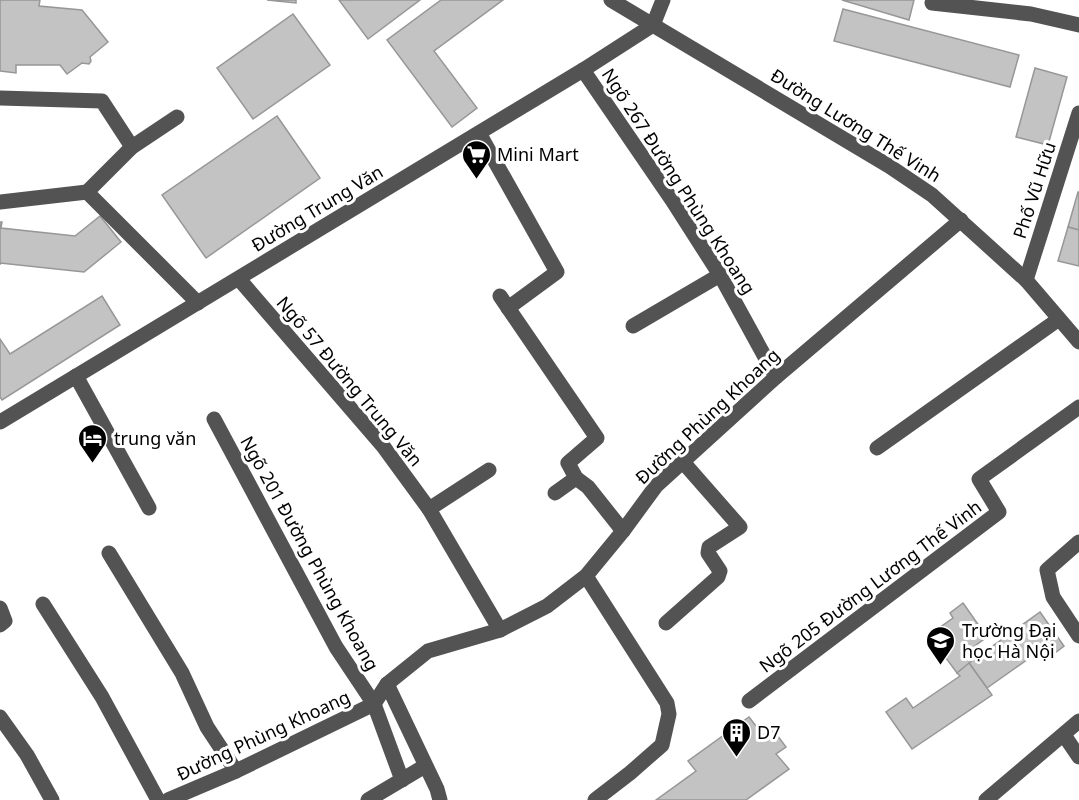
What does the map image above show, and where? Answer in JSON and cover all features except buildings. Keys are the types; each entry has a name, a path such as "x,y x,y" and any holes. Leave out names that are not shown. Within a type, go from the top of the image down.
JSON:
{"street":[{"name":"Đường Lương Thế Vinh","path":"611,0 889,166 932,195 1026,280 1079,342"},
{"path":"653,25 663,0"},
{"path":"932,3 1031,14 1079,25"},
{"name":"Đường Trung Văn","path":"0,422 240,279 653,25"},
{"name":"Ngõ 267 Đường Phùng Khoang","path":"583,70 720,275 776,377"},
{"path":"0,98 102,101 132,147"},
{"name":"Phố Vũ Hữu","path":"1026,280 1079,113"},
{"path":"0,202 87,192 132,147 177,117"},
{"path":"478,133 557,272 504,302 597,438 568,463 576,478 588,487 623,531"},
{"path":"87,192 198,303"},
{"name":"Đường Phùng Khoang","path":"168,800 236,771 374,704 387,684 428,651 500,630 547,606 586,576 656,486 776,377 961,220"},
{"path":"633,326 720,275"},
{"name":"Ngõ 57 Đường Trung Văn","path":"240,279 383,446 429,509 500,630"},
{"path":"877,448 1059,319"},
{"path":"76,376 149,508"},
{"name":"Ngõ 205 Đường Lương Thế Vinh","path":"749,701 999,512 979,479 1079,408"},
{"name":"Ngõ 201 Đường Phùng Khoang","path":"214,419 336,647 374,704"},
{"path":"666,623 718,577 720,571 708,553 709,547 740,527 683,462"},
{"path":"429,509 489,470"},
{"path":"555,493 576,478"},
{"path":"1079,542 1047,570 1053,597 1079,636"},
{"path":"109,553 182,673 207,727 236,771"},
{"path":"586,576 667,703 669,714 662,745 595,800"},
{"path":"44,604 102,697 158,800"},
{"path":"0,608 5,621 0,625"},
{"path":"387,684 437,789 440,800"},
{"name":"Đường Phùng Khoang","path":"374,704 402,780"},
{"path":"0,717 27,755 52,800"},
{"path":"986,800 1079,721"},
{"path":"1064,735 1079,757"},
{"path":"368,800 425,766"}],"place":[{"name":"Mini Mart","path":"476,180"},
{"name":"trung văn","path":"93,464"},
{"name":"Trường Đại học Hà Nội","path":"941,666"},
{"name":"D7","path":"736,758"}]}
